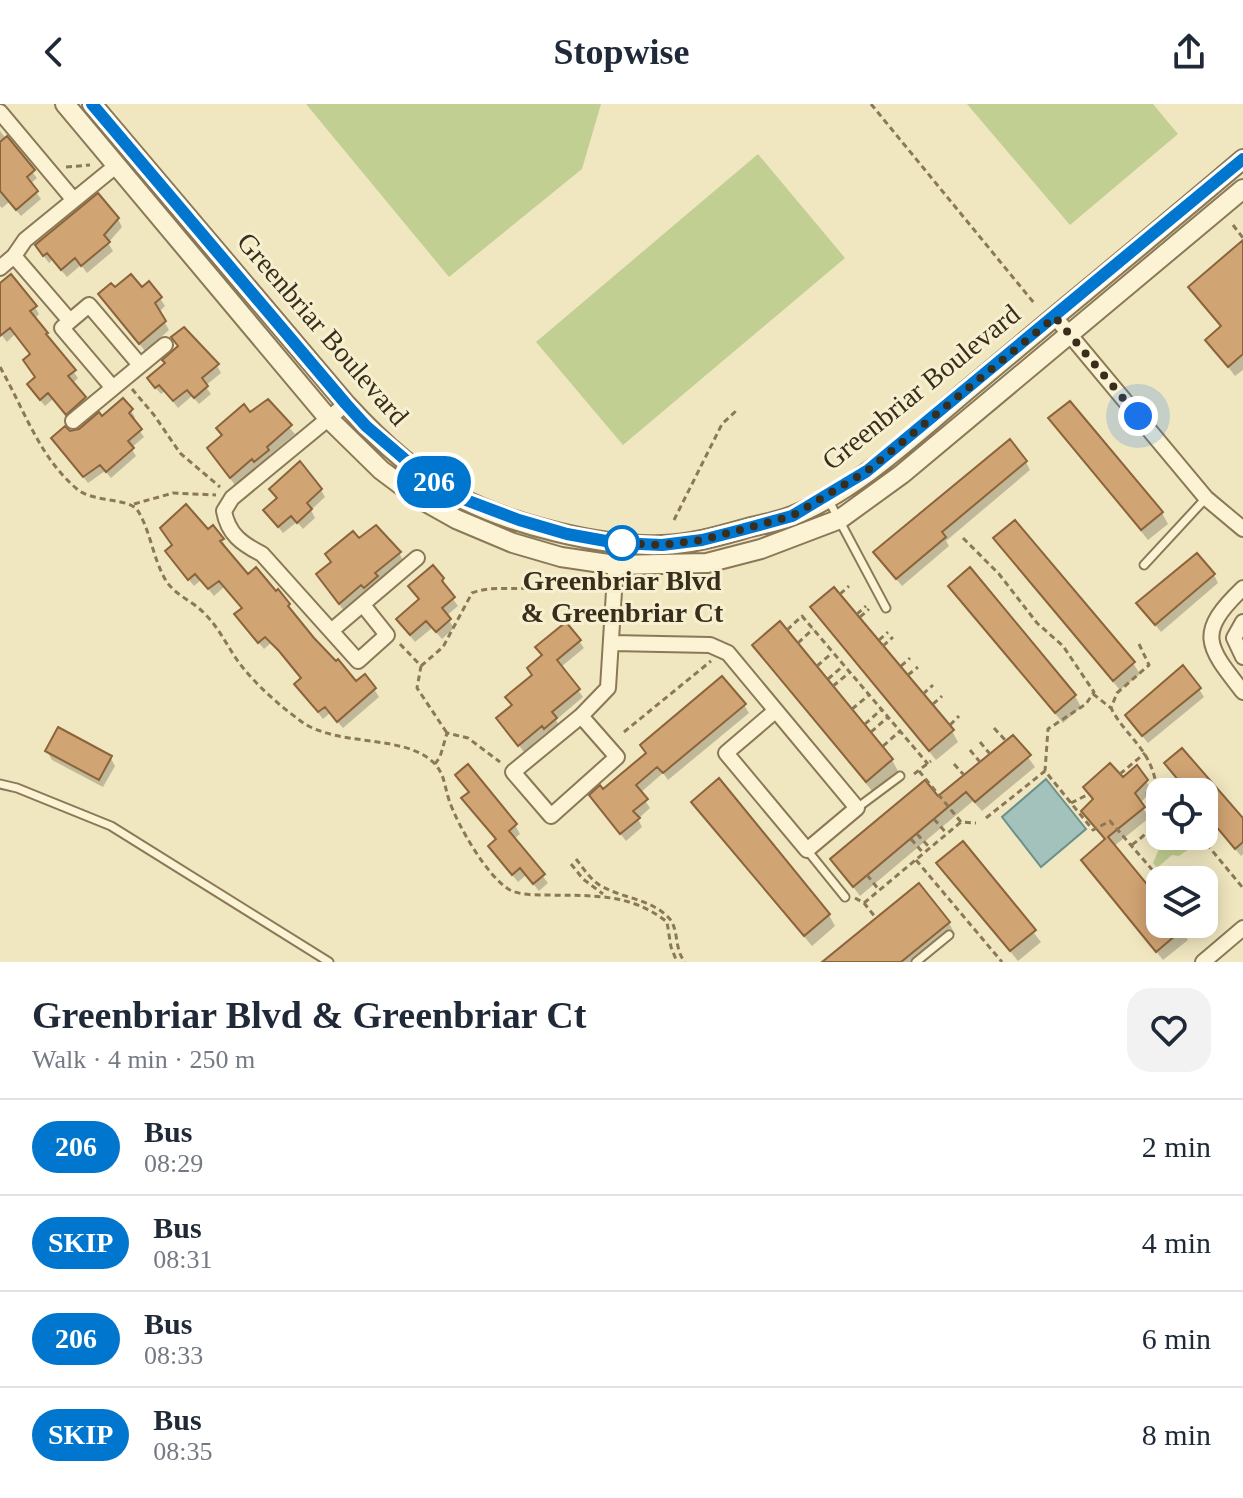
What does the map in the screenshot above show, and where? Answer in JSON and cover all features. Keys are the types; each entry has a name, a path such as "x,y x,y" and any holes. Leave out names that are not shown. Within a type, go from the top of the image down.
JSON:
{"street":[{"name":"Greenbriar Boulevard","path":"65,104 328,418 381,470 417,497 456,519 513,543 561,557 615,565 707,563 775,545 840,519 890,484 1243,189"},
{"name":"Greenbriar Boulevard","path":"92,104 346,404 412,466 458,497 519,520 567,534 617,543 662,545 702,540 792,516 827,497 879,462 1243,159"},
{"path":"0,112 73,199"},
{"path":"0,268 14,256 25,240 117,165"},
{"path":"14,256 70,321"},
{"path":"118,384 62,328 89,305 140,365"},
{"path":"1055,317 1206,498 1243,529"},
{"path":"73,421 165,345"},
{"path":"346,404 232,498 224,511 227,525 243,545 262,554 358,661 387,635 363,605"},
{"path":"581,716 617,757 551,816 513,772 581,716 608,688 617,543"},
{"path":"331,631 417,558"},
{"path":"1243,588 1223,607 1213,623 1210,640 1215,654 1243,692"},
{"path":"1243,622 1234,638 1243,657"},
{"path":"612,643 710,645 728,653 857,808 807,850 726,753 774,712"},
{"path":"1203,962 1243,928"}],"lane":[{"path":"827,497 886,608"},
{"path":"1144,565 1206,498"},
{"path":"857,808 900,776"},
{"path":"0,784 111,826 329,962"},
{"path":"807,850 845,897"},
{"path":"916,962 949,935"}],"path":[{"path":"871,104 1034,303"},
{"path":"56,164 73,167 90,165"},
{"path":"1233,225 1243,238"},
{"path":"0,367 35,439 76,488 97,500 132,505 173,493 200,492 232,498"},
{"path":"118,384 154,415 180,453 232,498"},
{"path":"674,520 722,424 737,410"},
{"path":"132,505 138,511 152,553 167,583 203,612 250,676 299,720 318,732 424,754 442,771 448,798 466,837 508,889 528,894 604,895 645,908 667,922 677,962"},
{"path":"963,538 999,574 1037,623 1063,646 1093,694 1111,708 1146,753 1155,778"},
{"path":"513,772 468,738 447,733 417,688 421,666 443,647 472,593 481,589 533,587 551,577 565,575"},
{"path":"840,594 849,586"},
{"path":"858,616 868,608"},
{"path":"787,630 802,616 930,762 916,772 961,822 976,823"},
{"path":"798,643 814,629"},
{"path":"879,640 888,632"},
{"path":"387,635 409,650 421,666"},
{"path":"883,646 893,637"},
{"path":"1111,708 1117,693 1149,665 1139,644"},
{"path":"817,666 833,652"},
{"path":"624,732 715,658"},
{"path":"901,666 910,658"},
{"path":"828,679 844,665"},
{"path":"908,675 918,667"},
{"path":"833,686 850,672"},
{"path":"923,694 933,685"},
{"path":"1093,694 1086,704 1048,729 1045,771 1093,830 1110,821 1149,866"},
{"path":"852,709 869,695"},
{"path":"933,704 942,696"},
{"path":"865,724 882,709"},
{"path":"950,725 959,716"},
{"path":"871,732 888,717"},
{"path":"994,728 1006,741"},
{"path":"883,746 900,731"},
{"path":"435,764 447,733"},
{"path":"980,742 990,754"},
{"path":"970,750 980,762"},
{"path":"1120,774 1146,753"},
{"path":"954,764 964,775"},
{"path":"986,818 1045,771"},
{"path":"1071,803 1089,794"},
{"path":"934,819 947,834"},
{"path":"864,903 961,822"},
{"path":"917,834 930,848"},
{"path":"1132,846 1146,834"},
{"path":"911,839 924,854"},
{"path":"1212,850 1243,888"},
{"path":"576,859 595,882 664,912 672,921 676,944 685,962"},
{"path":"916,860 1002,962"},
{"path":"571,864 583,879 604,895"},
{"path":"867,875 879,890"},
{"path":"855,898 864,903 876,918"}],"green space":[{"path":"306,104 601,104 582,169 449,277"},
{"path":"967,104 1153,104 1178,134 1070,225"},
{"path":"758,154 845,258 623,445 536,342"},
{"path":"1159,850 1188,850 1179,856 1172,855 1159,866 1153,863"}],"water":[{"path":"1046,779 1086,829 1041,867 1002,817"}],"building":[{"path":"7,136 35,170 27,177 38,191 16,210 0,191 0,142"},
{"path":"98,193 119,218 104,235 110,242 81,266 75,258 61,270 47,253 43,256 35,245"},
{"path":"1243,240 1243,354 1228,367 1205,340 1221,326 1188,287"},
{"path":"11,274 37,306 30,311 76,370 68,376 86,397 66,415 48,393 40,400 27,384 35,377 23,360 30,354 10,328 0,336 0,283"},
{"path":"131,274 142,287 149,281 162,297 155,303 166,321 139,344 98,294 111,283 115,287"},
{"path":"184,327 219,364 202,378 208,386 194,398 187,390 173,401 159,385 155,388 147,378 165,363 162,360 178,346 171,337"},
{"path":"123,398 133,409 129,413 142,429 128,441 134,448 106,472 100,465 83,477 51,438 65,426 70,431 79,429 99,412 102,416"},
{"path":"268,399 292,425 267,447 269,450 254,462 252,459 230,478 207,448 222,435 216,428 244,404 250,412"},
{"path":"1070,401 1163,512 1141,530 1048,418"},
{"path":"1010,439 1027,461 942,532 946,537 896,579 873,552"},
{"path":"300,461 322,489 307,503 312,509 297,523 291,516 278,527 263,510 277,498 269,489"},
{"path":"186,504 208,529 213,525 224,539 220,541 248,574 256,567 276,591 278,589 314,638 336,661 338,659 356,681 365,674 376,688 337,722 325,707 318,712 294,684 301,678 265,637 258,643 234,614 242,608 219,581 208,589 195,574 188,580 165,551 172,545 160,528"},
{"path":"1015,520 1135,662 1113,681 993,538"},
{"path":"376,525 401,552 375,573 378,576 364,588 361,585 339,604 316,574 331,562 325,554 353,531 359,538"},
{"path":"1197,553 1215,574 1155,625 1136,603"},
{"path":"433,565 455,597 442,608 451,619 436,632 426,621 410,635 396,619 419,599 408,586"},
{"path":"970,567 1076,695 1055,713 948,586"},
{"path":"834,587 954,730 929,751 810,607"},
{"path":"780,621 893,759 866,782 752,645"},
{"path":"566,622 581,640 557,660 580,689 552,712 557,718 518,746 496,718 512,705 505,697 532,675 527,668 542,655 535,647"},
{"path":"1183,665 1201,688 1142,736 1125,715"},
{"path":"722,676 746,704 663,773 657,767 636,785 648,799 633,811 640,818 620,834 589,795 600,785 603,789 646,753 640,745"},
{"path":"58,727 112,756 99,780 45,751"},
{"path":"1013,735 1031,755 975,802 966,792 853,887 830,859 925,780 938,796"},
{"path":"1182,748 1208,778 1176,778 1164,763"},
{"path":"1110,763 1123,777 1137,765 1147,778 1135,793 1145,807 1108,837 1146,883 1146,938 1172,938 1156,952 1081,860 1105,839 1081,811 1093,799 1083,787"},
{"path":"468,764 517,824 509,831 545,874 533,884 520,868 512,875 488,846 496,839 461,798 469,792 455,775"},
{"path":"719,778 830,914 804,936 691,802"},
{"path":"1218,789 1243,818 1243,842 1235,849 1218,829"},
{"path":"963,841 1036,930 1010,951 936,863"},
{"path":"919,883 950,922 901,962 822,962"}],"bus line":[{"name":"206","path":"92,104 346,404 406,461 458,497 567,534 617,543 662,545 702,540 792,516 845,486 924,425 1243,159"}],"place":[{"name":"Greenbriar Blvd & Greenbriar Ct","path":"622,543"}],"route":[{"path":"622,543 617,543 662,545 702,540 792,516 867,471 1055,317 1138,416"}]}
